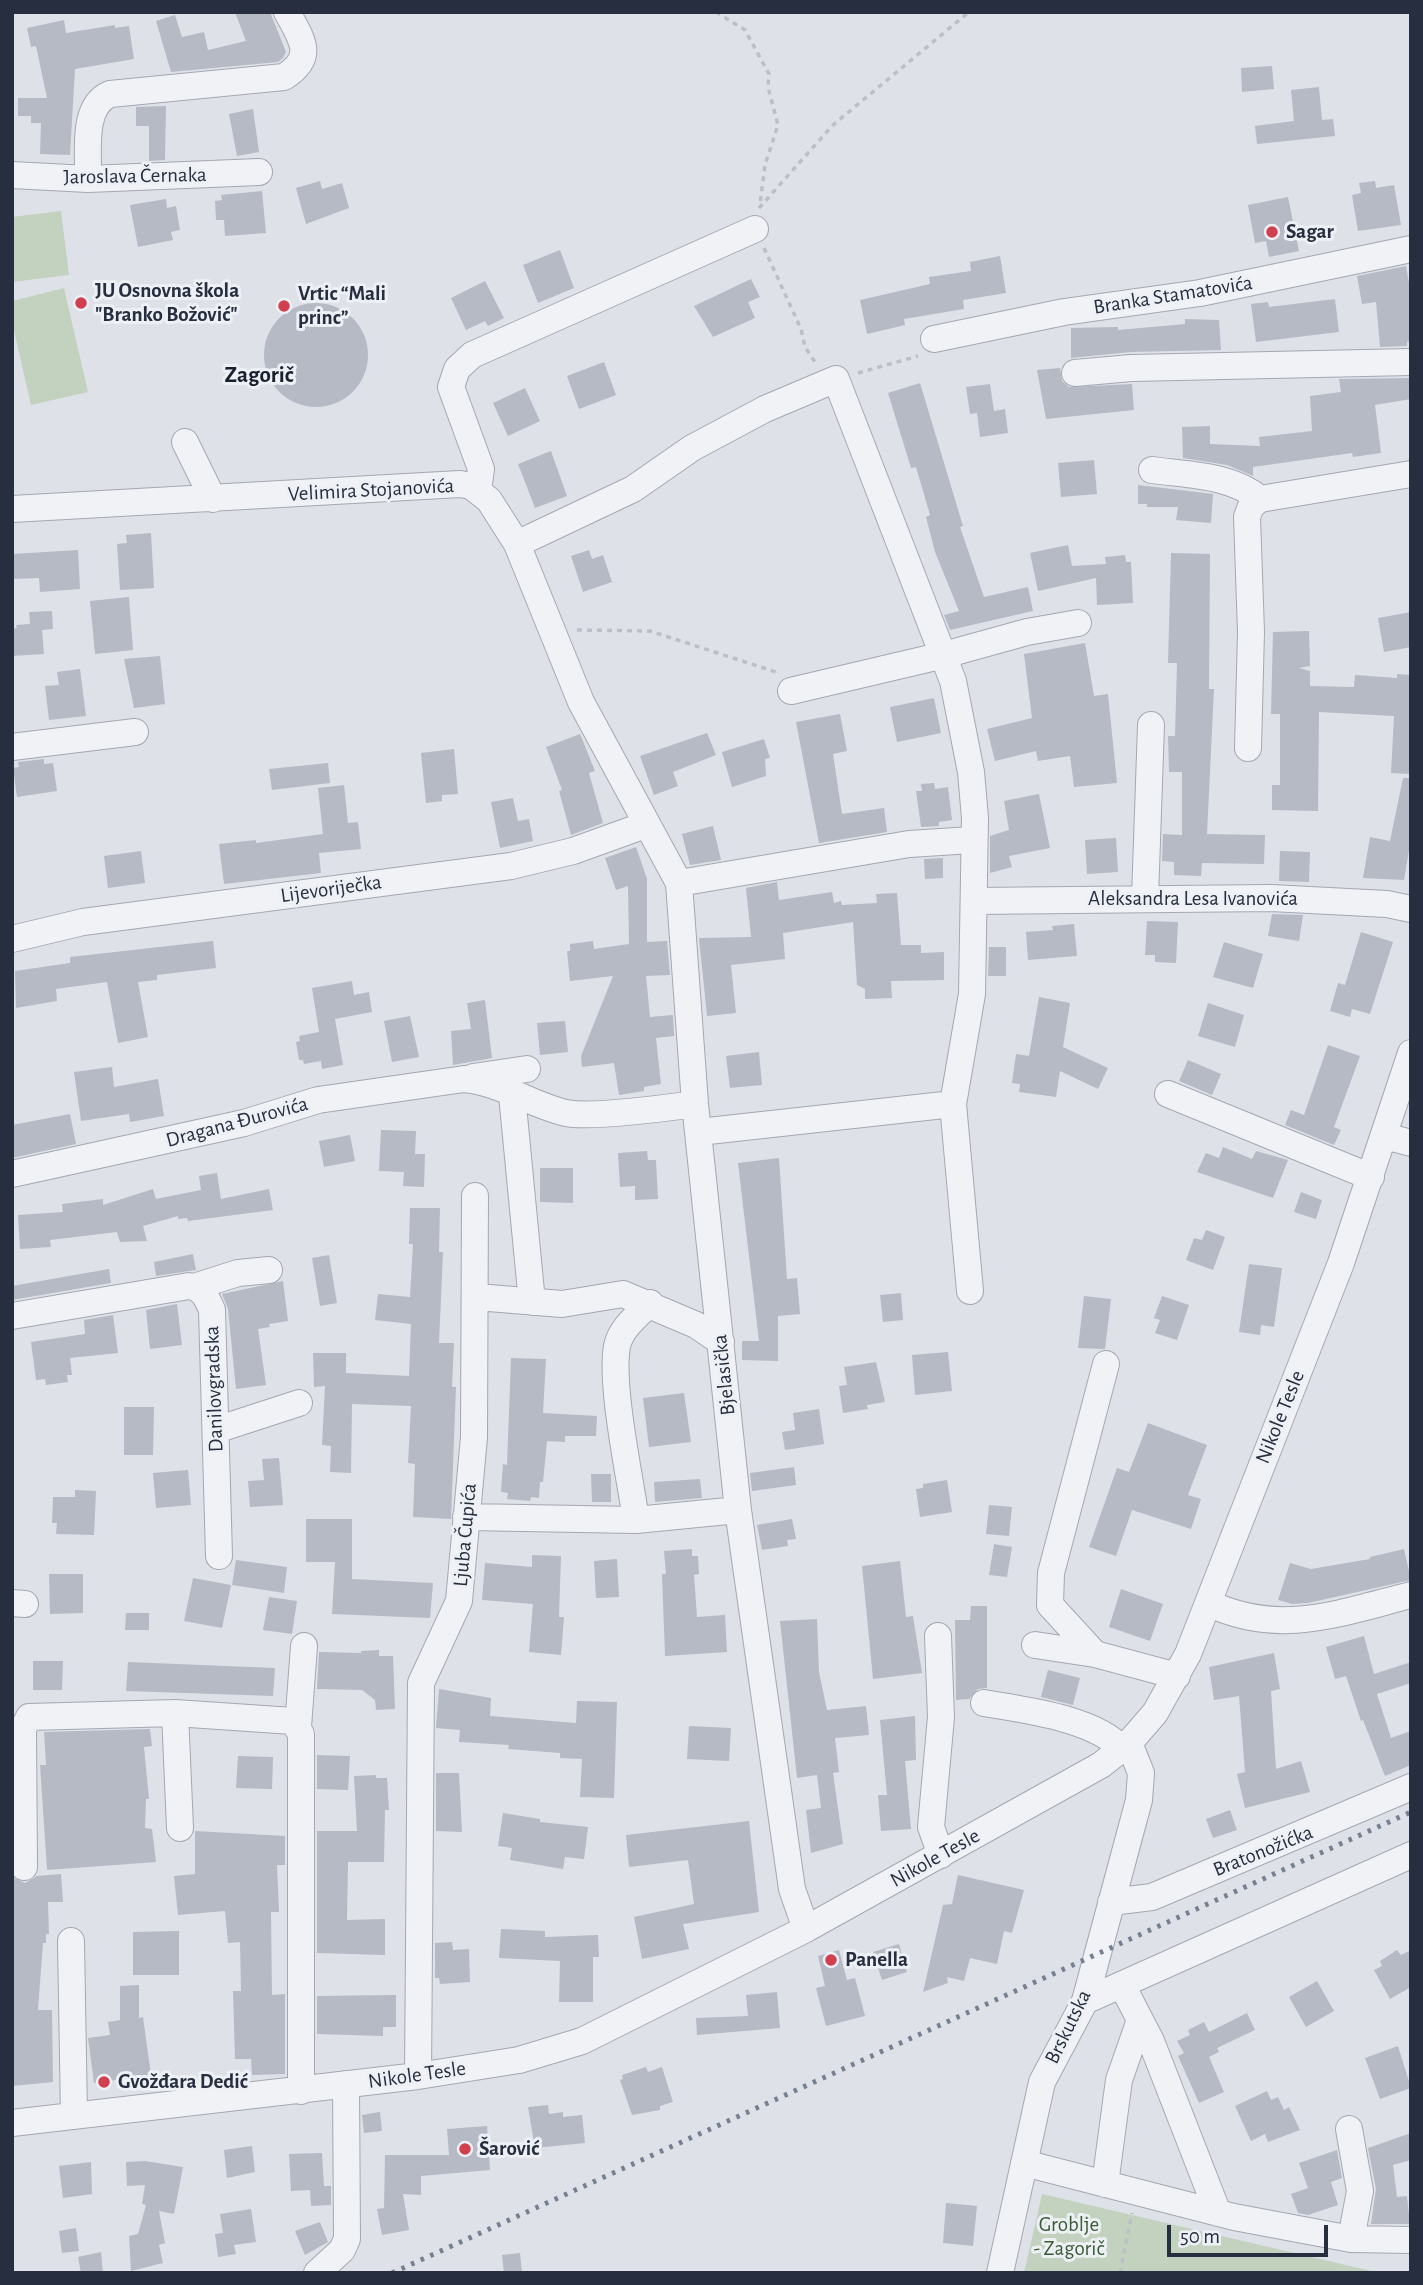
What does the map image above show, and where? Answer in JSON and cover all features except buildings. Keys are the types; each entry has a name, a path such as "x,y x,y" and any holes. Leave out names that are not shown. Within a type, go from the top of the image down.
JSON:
{"street":[{"path":"88,179 91,116 100,99 110,94 284,77 296,70 304,55 303,45 287,12"},
{"name":"Jaroslava Černaka","path":"12,175 88,179 259,172"},
{"path":"478,491 481,469 450,387 462,362 757,217"},
{"name":"Branka Stamatovića","path":"937,338 1064,312 1199,293 1411,249"},
{"path":"1075,373 1132,368 1411,362"},
{"path":"517,544 633,489 692,449 765,409 832,381 944,655 953,681 971,772 975,818 972,841 972,994 953,1104 970,1291"},
{"path":"185,442 213,499"},
{"path":"1152,470 1215,478 1248,489 1260,499"},
{"path":"1248,748 1251,632 1247,517 1251,506 1260,499 1411,474"},
{"name":"Velimira Stojanovića","path":"12,509 443,484 460,484 478,491 500,514 517,544 581,702 645,825"},
{"path":"791,691 944,655 1027,632 1078,623"},
{"path":"1146,898 1151,725"},
{"path":"12,747 135,732"},
{"name":"Bjelasička","path":"645,825 675,870 679,883 695,1104 738,1510 792,1889 806,1929"},
{"name":"Lijevoriječka","path":"12,939 83,922 511,866 573,851 645,825"},
{"path":"679,883 909,844 972,841"},
{"name":"Aleksandra Lesa Ivanovića","path":"974,901 1271,898 1387,904 1411,909"},
{"name":"Nikole Tesle","path":"12,2123 418,2076 519,2060 582,2040 806,1929 1061,1789 1125,1746 1155,1713 1177,1676 1208,1604 1336,1275 1411,1053"},
{"name":"Dragana Đurovića","path":"12,1174 244,1123 318,1100 527,1069"},
{"name":"Dragana Đurovića","path":"464,1079 484,1081 512,1095 566,1112 695,1104"},
{"path":"1168,1094 1371,1177"},
{"path":"512,1095 532,1302"},
{"path":"699,1132 953,1104"},
{"path":"1385,1136 1411,1143"},
{"name":"Ljuba Čupića","path":"418,2076 421,1683 459,1601 474,1437 477,1297 475,1196"},
{"path":"12,1316 194,1287 238,1273 269,1269"},
{"name":"Danilovgradska","path":"194,1287 207,1297 212,1310 219,1556"},
{"path":"477,1297 562,1304 623,1294 650,1303 696,1325 721,1342"},
{"path":"636,1520 617,1382 617,1346 623,1330 650,1303"},
{"path":"1095,1654 1050,1605 1051,1573 1106,1364"},
{"path":"216,1430 299,1403"},
{"path":"466,1517 636,1520 738,1510"},
{"path":"1208,1604 1240,1618 1307,1621 1411,1595"},
{"path":"938,1636 941,1717 931,1827 941,1855"},
{"path":"1035,1645 1095,1654 1177,1676"},
{"path":"301,2091 301,1734 298,1727 304,1646"},
{"path":"984,1703 1093,1729 1125,1746"},
{"path":"24,1867 23,1729 29,1717 175,1713 286,1718 298,1727"},
{"path":"175,1713 180,1828"},
{"name":"Brskutska","path":"1000,2273 1042,2082 1085,2001 1141,1784 1140,1764 1125,1746"},
{"name":"Bratonožićka","path":"1111,1902 1152,1898 1411,1787"},
{"path":"1085,2001 1123,1987 1411,1855"},
{"path":"71,1941 74,2116"},
{"path":"1123,1987 1140,2020 1219,2213"},
{"path":"1105,2184 1119,2080 1140,2020"},
{"path":"317,2273 342,2250 347,2239 346,2084"},
{"path":"1349,2129 1360,2191 1351,2239"},
{"path":"1024,2162 1219,2213 1351,2239 1411,2241"}],"path":[{"path":"716,12 745,30 769,74 768,87 778,125 765,165 757,217 801,329 805,347 832,381 943,349 937,338"},
{"path":"757,217 833,125 969,12"},
{"path":"551,633 594,628 650,631 785,674 791,691"},
{"path":"1120,2273 1134,2207"}],"green space":[{"path":"61,211 69,275 12,282 12,217"},
{"path":"64,288 88,392 31,405 12,322 12,301"},
{"name":"Groblje - Zagorič","path":"1042,2194 1380,2273 1024,2273"}],"railway":[{"path":"392,2273 1411,1812"}],"place":[{"name":"Sagar","path":"1272,232"},
{"name":"JU Osnovna škola \"Branko Božović\"","path":"81,303"},
{"name":"Vrtic “Mali princ”","path":"284,306"},
{"name":"Panella","path":"831,1960"},
{"name":"Gvožđara Dedić","path":"104,2082"},
{"name":"Šarović","path":"465,2149"}],"district":[{"name":"Zagorič","path":"259,375"}]}
